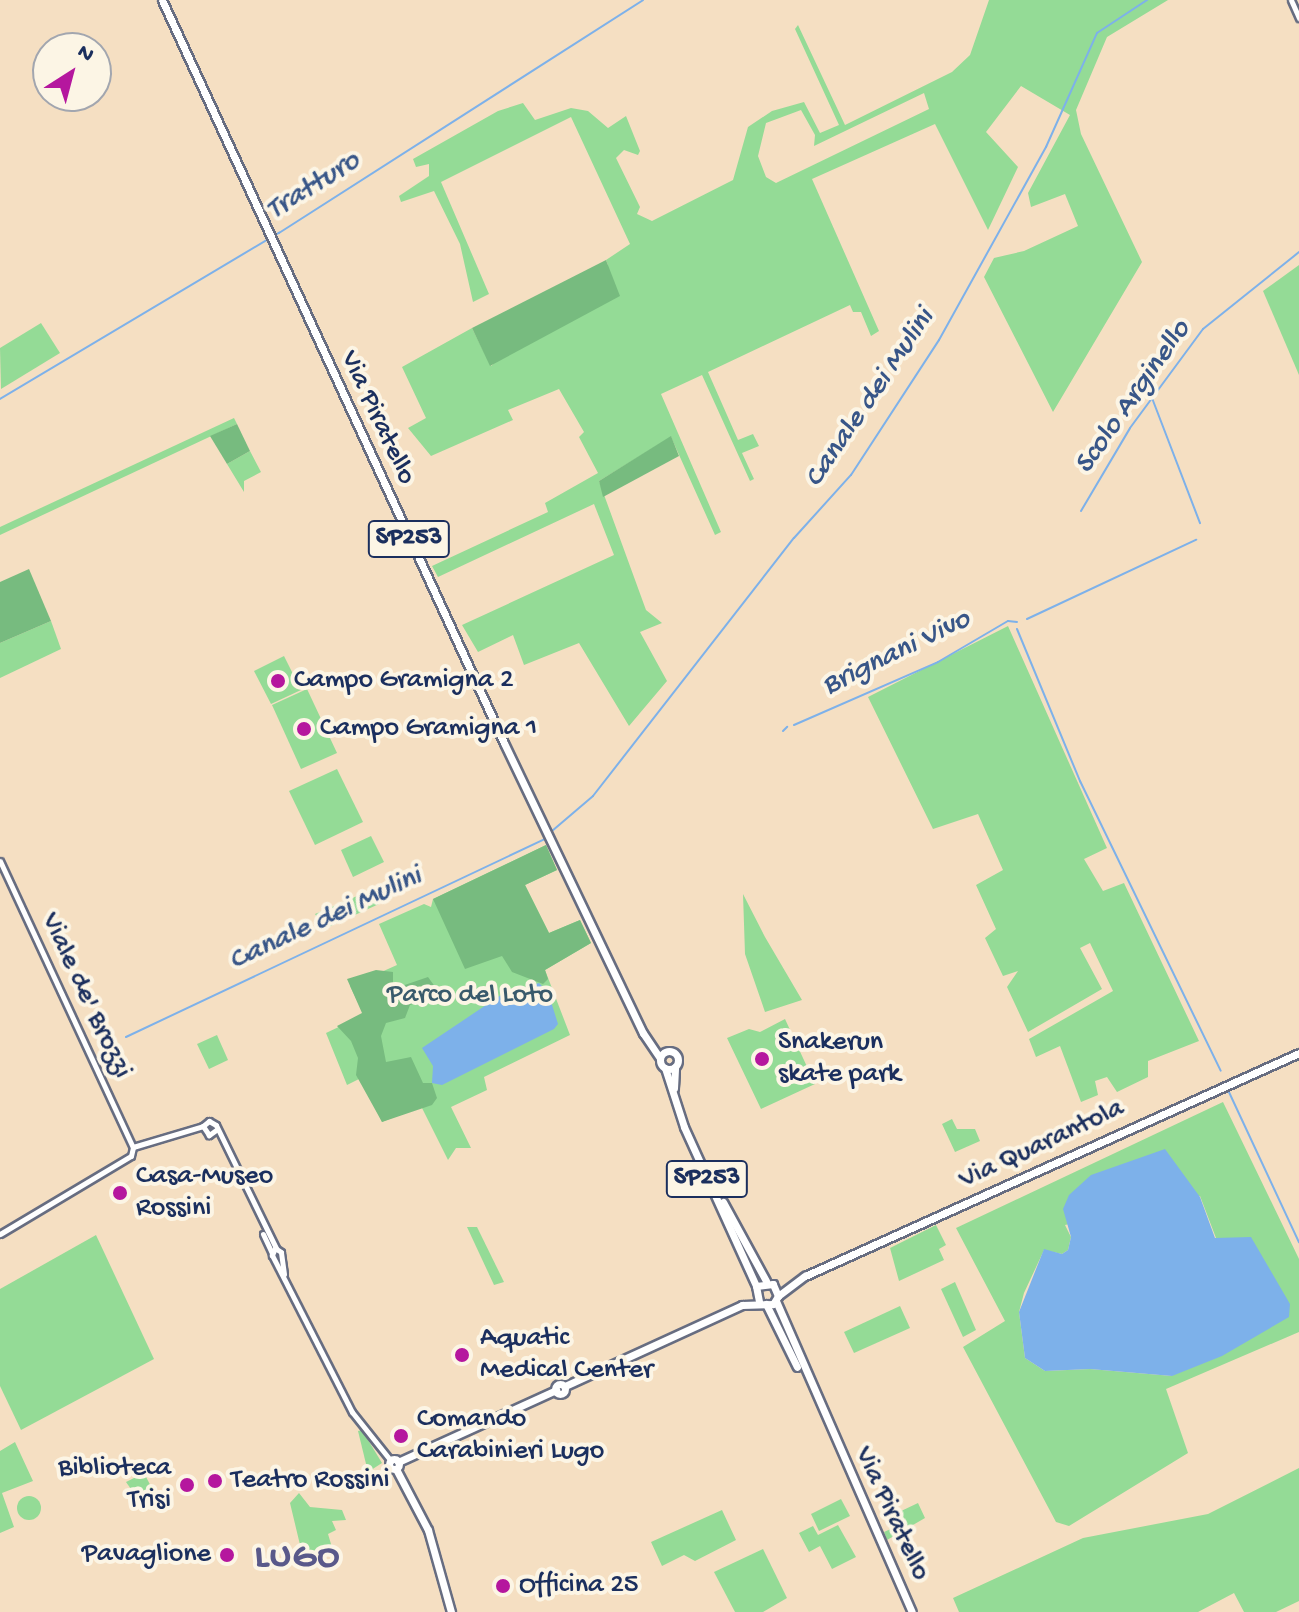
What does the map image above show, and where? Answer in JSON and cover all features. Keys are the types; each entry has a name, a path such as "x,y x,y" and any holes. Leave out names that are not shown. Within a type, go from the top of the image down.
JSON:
{"main road":[{"name":"Via Piratello","path":"162,0 639,1025 665,1068 702,1169 755,1289 830,1434 912,1612"},
{"name":"Via Piratello","path":"639,1025 678,1057 674,1091 688,1126 770,1283 830,1434"},
{"path":"660,1058 669,1051"},
{"name":"Via Quarantola","path":"770,1283 806,1276 1299,1053"},
{"path":"665,1068 675,1067"},
{"name":"Via Quarantola","path":"777,1299 806,1276"},
{"path":"742,1305 755,1289 770,1283"},
{"path":"451,1612 428,1530 395,1464 556,1390 564,1393 565,1386 742,1305 777,1299"}],"street":[{"path":"1291,0 1299,18"},
{"name":"Viale de' Brozzi","path":"0,861 133,1147"},
{"path":"203,1129 211,1121 352,1412 395,1464"},
{"path":"0,1234 128,1158 133,1147 186,1132 203,1129 214,1132"}],"green space":[{"path":"989,0 1168,0 1107,37 1076,110 1081,134 1142,262 1053,412 984,277 994,258 1024,251 1078,226 1065,194 1031,207 1028,193 1070,115 1021,86 986,132 1018,167 988,230 935,124 812,179 879,331 871,336 861,312 853,312 850,305 708,372 738,440 753,434 759,446 742,453 754,479 750,481 702,375 661,394 721,532 715,535 671,437 599,481 646,610 662,623 640,632 667,681 629,726 579,643 524,665 513,635 478,652 462,625 614,555 594,504 438,577 432,566 548,512 545,503 598,473 579,437 584,432 559,389 508,410 513,420 431,456 408,428 426,418 402,367 472,328 491,366 608,265 606,260 630,244 571,117 441,182 489,294 473,302 460,244 434,191 401,202 399,196 429,176 429,164 416,167 413,159 498,111 523,103 535,120 571,108 588,111 608,128 626,116 640,151 638,155 624,150 616,158 640,207 637,214 652,221 733,180 748,127 772,111 804,102 820,133 839,125 795,29 798,25 845,125 952,72 970,55","holes":["924,93 929,109 776,183 766,177 758,156 766,123 801,110 815,135 814,146"]},
{"path":"606,260 620,296 490,366 472,328"},
{"path":"1299,265 1299,375 1263,291"},
{"path":"41,323 60,353 1,389 0,348"},
{"path":"234,418 237,424 0,535 0,527"},
{"path":"237,424 250,451 227,464 210,436"},
{"path":"671,436 679,456 603,497 599,481"},
{"path":"250,451 261,472 244,481 244,492 227,464"},
{"path":"29,569 51,621 0,643 0,582"},
{"path":"51,621 61,649 0,678 0,643"},
{"path":"1008,626 1107,848 1084,859 1103,891 1124,883 1199,1041 1148,1061 1148,1077 1117,1092 1107,1077 1095,1081 1098,1095 1081,1102 1060,1046 1036,1057 1029,1039 1113,991 1090,943 1080,948 1102,989 1028,1032 1007,987 1018,971 1003,976 985,938 996,929 976,885 1003,870 978,814 933,829 868,697"},
{"name":"Campo Gramigna 2","path":"284,656 301,690 271,704 254,671"},
{"name":"Campo Gramigna 1","path":"307,689 337,753 301,769 272,705"},
{"path":"337,769 363,822 315,845 289,791"},
{"path":"371,836 384,862 353,877 341,850"},
{"name":"Parco del Loto","path":"546,845 557,870 525,885 549,933 580,920 591,943 545,970 570,1035 484,1077 487,1090 451,1107 471,1148 456,1148 448,1160 421,1106 382,1122 361,1078 347,1085 326,1033 364,1015 350,986 397,965 379,924 424,904 431,907 433,899"},
{"path":"546,845 557,870 525,885 549,933 580,920 591,943 545,970 548,979 543,984 512,972 502,956 465,969 433,899"},
{"path":"371,890 379,904 324,929 315,914"},
{"path":"743,894 802,1000 765,1012 745,954"},
{"path":"376,970 393,972 393,989 428,977 441,995 410,1005 405,1018 386,1023 381,1036 386,1062 411,1057 423,1083 432,1083 437,1098 432,1105 382,1122 356,1075 358,1058 351,1041 337,1026 362,1013 347,979"},
{"path":"785,1019 815,1084 761,1109 727,1038 749,1029 760,1032"},
{"path":"217,1035 228,1060 209,1069 197,1044"},
{"path":"1223,1102 1299,1259 1299,1332 1166,1389 1188,1453 1069,1526 1056,1522 963,1347 1005,1321 956,1228","holes":["1200,1196 1216,1238 1172,1376 1090,1369 1045,1371 1025,1358 1019,1312 1024,1293 1044,1250 1062,1254 1068,1250 1071,1237 1065,1225"]},
{"path":"952,1119 957,1129 975,1129 980,1141 955,1152 942,1124"},
{"path":"936,1225 946,1245 939,1249 944,1260 899,1281 890,1248"},
{"path":"467,1227 477,1227 504,1282 494,1285"},
{"path":"96,1235 154,1359 21,1430 0,1386 0,1289"},
{"path":"955,1282 976,1330 963,1337 941,1289"},
{"path":"900,1306 910,1328 854,1353 844,1332"},
{"path":"362,1430 382,1463 368,1472 358,1431"},
{"path":"15,1442 33,1481 2,1493 14,1527 0,1533 0,1451"},
{"path":"1299,1468 1299,1601 1276,1612 1244,1612 1234,1593 1198,1612 959,1612 953,1598 1083,1538 1208,1514"},
{"path":"144,1473 156,1496 140,1502 126,1482"},
{"path":"299,1493 310,1507 342,1510 346,1520 332,1521 336,1530 328,1534 334,1554 314,1559 301,1549 290,1503"},
{"path":"29,1496 40,1503 41,1508 34,1519 29,1520 18,1513 17,1508 24,1497"},
{"path":"841,1499 850,1516 819,1531 811,1514"},
{"path":"918,1503 925,1518 887,1540 884,1532 904,1523 899,1512"},
{"path":"722,1510 736,1540 695,1561 684,1555 662,1566 651,1542"},
{"path":"838,1525 856,1557 832,1569 820,1546 809,1552 799,1533 813,1526 818,1535"},
{"path":"763,1549 787,1598 763,1612 735,1612 714,1572"}],"water":[{"path":"539,983 548,992 558,1024 554,1029 442,1085 432,1083 433,1066 422,1048 501,995"},
{"path":"1165,1149 1200,1197 1215,1238 1251,1237 1290,1304 1289,1317 1222,1356 1172,1376 1090,1369 1045,1371 1025,1358 1019,1312 1044,1249 1062,1254 1068,1250 1071,1237 1063,1209 1069,1195 1091,1175"}],"waterway":[{"name":"Tratturo","path":"0,399 279,233 643,0"},
{"name":"Canale dei Mulini","path":"552,831 593,796 794,538 851,475 939,340 1046,147 1097,33 1147,0"},
{"name":"Scolo Arginello","path":"1081,511 1130,428 1203,329 1299,252"},
{"path":"1152,398 1200,523"},
{"path":"1027,619 1196,540"},
{"name":"Brignani Vivo","path":"794,725 938,662 1008,621 1017,622"},
{"path":"1017,629 1080,781 1221,1071"},
{"name":"Brignani Vivo","path":"783,731 787,727"},
{"name":"Canale dei Mulini","path":"126,1037 544,839"},
{"path":"1228,1090 1299,1242"}],"place":[{"name":"Campo Gramigna 2","path":"278,681"},
{"name":"Campo Gramigna 1","path":"304,729"},
{"name":"Snakerun skate park","path":"762,1059"},
{"name":"Casa-Museo Rossini","path":"120,1193"},
{"name":"Aquatic Medical Center","path":"462,1355"},
{"name":"Comando Carabinieri Lugo","path":"401,1436"},
{"name":"Teatro Rossini","path":"215,1481"},
{"name":"Biblioteca Trisi","path":"187,1485"},
{"name":"Pavaglione","path":"227,1555"},
{"name":"Officina 25","path":"503,1586"}],"district":[{"name":"LUGO","path":"298,1559"}]}
